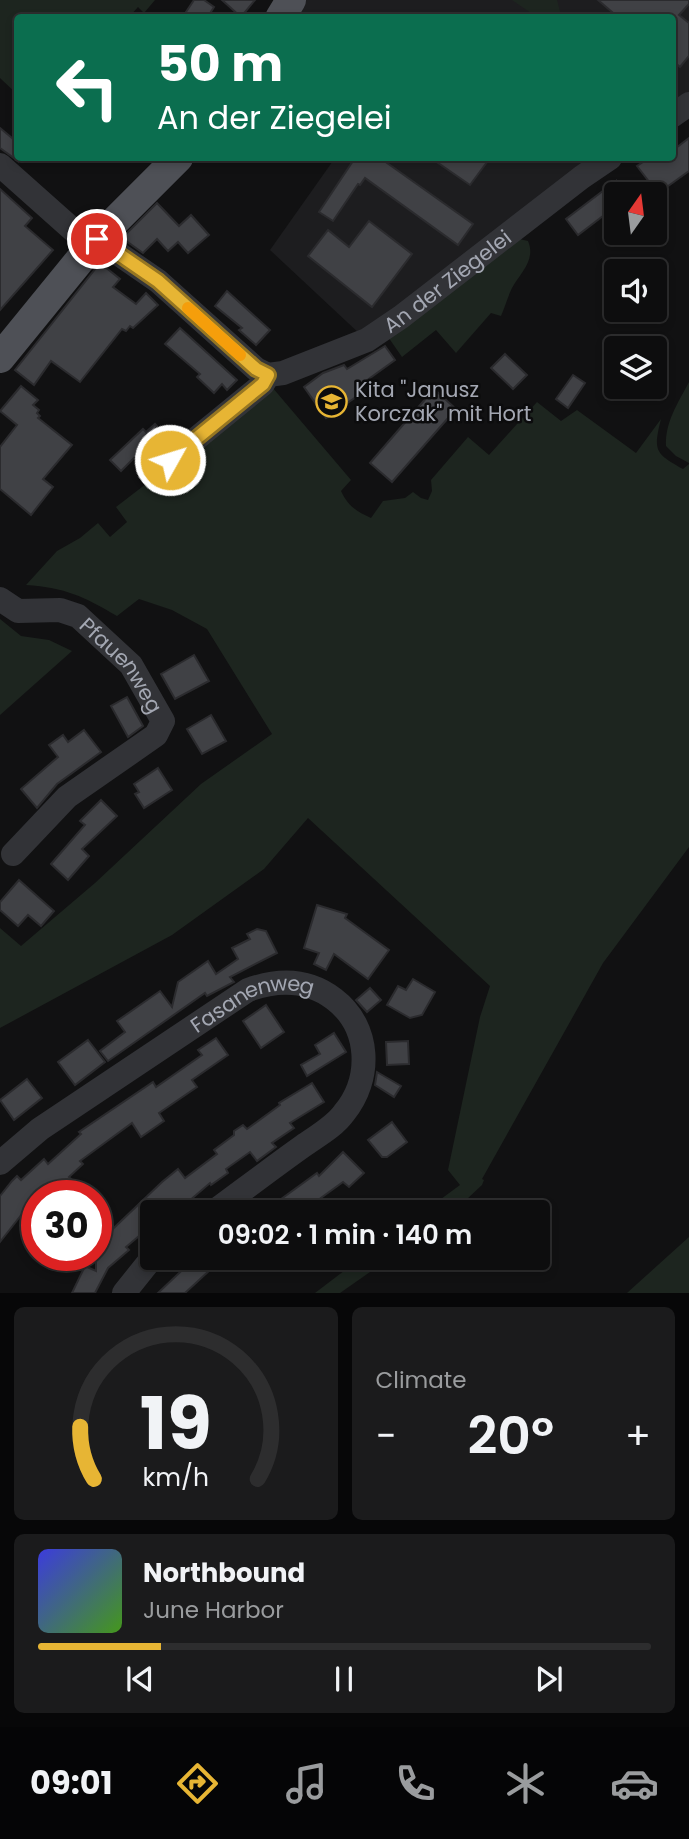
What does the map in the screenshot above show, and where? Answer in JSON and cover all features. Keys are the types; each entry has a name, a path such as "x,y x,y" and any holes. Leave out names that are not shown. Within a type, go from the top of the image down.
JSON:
{"main road":[{"path":"0,358 94,243 175,161"}],"street":[{"name":"An der Ziegelei","path":"268,375 283,373 367,340 606,161"},
{"path":"0,165 94,243 158,281 256,369 268,375 263,384 170,460"},
{"name":"Pfauenweg","path":"0,599 18,611 60,610 78,616 131,665 163,721 156,735 67,797 13,854"},
{"name":"Fasanenweg","path":"0,1163 40,1129 248,990 272,983 288,982 310,986 335,999 348,1012 361,1036 365,1056 357,1093 337,1121 230,1200"},
{"path":"124,1293 142,1270"}],"shaded area":[{"path":"0,0 155,0 144,13 138,7 132,14 14,14 14,91 0,78"},
{"path":"300,0 689,0 689,96 676,105 676,14 291,14"},
{"path":"512,0 557,0 561,14 533,14"},
{"path":"333,161 596,161 362,336 270,250"},
{"path":"515,238 528,241 529,260 512,288 501,316 491,313 456,353 436,330 402,357 386,334"},
{"path":"689,382 689,463 666,446 666,437 670,421"},
{"path":"272,387 351,480 341,491 347,501 371,518 383,501 405,498 413,492 428,500 432,491 431,480 468,437 489,455 537,402 561,421 577,410 636,453 661,419 657,438 658,450 683,469 689,464 689,847 603,963 482,1179 482,1185 466,1200 440,1200 460,1185 448,1170 480,1017 490,986 308,818 264,869 172,935 0,1028 0,928 21,946 95,883 201,784 272,734 207,629 172,610 139,599 117,616 74,594 26,585 57,551 80,538 98,523 110,537 127,522 116,507"},
{"path":"0,619 21,636 49,640 72,651 0,715"},
{"path":"689,1237 689,1293 627,1293"},
{"path":"345,1270 373,1270 340,1293 315,1293"}],"building":[{"path":"194,0 204,0 214,7 210,14 185,14"},
{"path":"222,0 255,0 243,14 238,14"},
{"path":"598,0 689,0 689,4 679,15 689,23 689,56 680,67 676,64 676,14 614,14"},
{"path":"0,128 14,140 14,158 0,148"},
{"path":"689,138 689,171 667,187 667,182 649,182 637,166 644,161 676,161 676,148"},
{"path":"353,161 384,161 473,224 458,245 365,178 333,221 319,212"},
{"path":"435,161 488,161 470,185"},
{"path":"0,189 32,218 25,226 53,250 0,310"},
{"path":"604,190 604,215 578,235 566,219"},
{"path":"157,203 179,226 191,215 209,235 188,253 178,242 168,251 157,239 143,253 122,238"},
{"path":"369,221 412,254 372,307 308,256 328,230 349,247"},
{"path":"100,263 120,279 113,287 136,304 146,293 158,305 133,328 130,326 126,331 122,329 80,382 51,361 34,385 15,370"},
{"path":"227,291 270,330 256,345 239,330 242,328 215,306"},
{"path":"180,328 237,380 227,390 222,384 214,393 197,377 200,374 165,344"},
{"name":"Kita \"Janusz Korczak\" mit Hort","path":"385,346 395,360 359,386 363,392 326,418 304,387 323,373 344,365 347,369"},
{"path":"505,354 527,375 513,389 491,368"},
{"path":"573,375 585,383 568,408 556,399"},
{"path":"21,386 38,400 33,405 39,410 38,418 72,445 43,479 53,487 31,515 0,489 0,447 17,425 0,411"},
{"path":"434,389 456,409 392,482 370,463"},
{"path":"155,424 170,441 147,464 138,454 121,471 110,460 143,429 146,432"},
{"path":"194,655 209,681 175,699 161,674"},
{"path":"127,697 143,726 128,737 111,706"},
{"path":"211,715 226,741 202,754 187,729"},
{"path":"84,730 101,752 57,784 37,808 21,789 58,757 49,745 63,735 68,742"},
{"path":"158,768 172,790 144,808 135,794 139,792 134,784"},
{"path":"101,800 117,816 82,849 89,856 68,880 51,864 85,825 80,821"},
{"path":"19,880 54,911 41,926 28,915 18,926 0,910 0,902"},
{"path":"317,905 347,914 345,918 389,950 368,979 334,954 326,970 314,964 319,953 304,948"},
{"path":"257,929 266,931 277,953 230,977 234,982 207,996 205,993 108,1061 100,1051 125,1032 117,1021 160,991 172,1007 178,982 208,961 216,974 238,959 232,948 250,939 247,934"},
{"path":"413,979 435,992 422,1015 410,1018 387,1005 398,986 406,990"},
{"path":"370,988 381,1000 367,1012 356,1000"},
{"path":"266,1005 284,1032 261,1048 243,1021"},
{"path":"334,1033 346,1052 307,1076 301,1065 320,1054 315,1045"},
{"path":"216,1038 228,1055 192,1080 197,1087 159,1113 164,1121 141,1137 132,1123 80,1161 83,1164 69,1177 70,1180 21,1180 44,1159 48,1164 81,1134 79,1132 153,1082 156,1087 202,1055 198,1050"},
{"path":"88,1040 105,1062 75,1085 58,1062"},
{"path":"408,1041 409,1064 387,1065 386,1042"},
{"path":"377,1072 401,1086 394,1097 375,1085"},
{"path":"27,1079 42,1098 14,1120 0,1100"},
{"path":"312,1083 324,1102 290,1123 294,1128 272,1143 276,1147 257,1161 250,1152 226,1169 228,1173 211,1185 210,1183 190,1200 143,1200 178,1169 185,1178 217,1154 214,1150 234,1135 234,1131 243,1125 247,1129 280,1105 279,1103"},
{"path":"392,1122 407,1142 387,1157 382,1157 368,1140"},
{"path":"343,1152 364,1173 349,1187 343,1182 318,1200 280,1200 317,1173 319,1176"},
{"path":"17,1176 21,1180 21,1215 0,1242 0,1196"},
{"path":"140,1203 140,1235 126,1247 129,1250 112,1265 112,1230"},
{"path":"182,1270 210,1270 185,1293 158,1293"},
{"path":"83,1271 106,1271 95,1293 72,1293"}],"slow traffic":[{"path":"188,308 240,355"}],"place":[{"name":"Kita \"Janusz Korczak\" mit Hort","path":"332,401"}],"route":[{"path":"97,239 158,281 256,369 268,375 263,384 170,460"}]}
